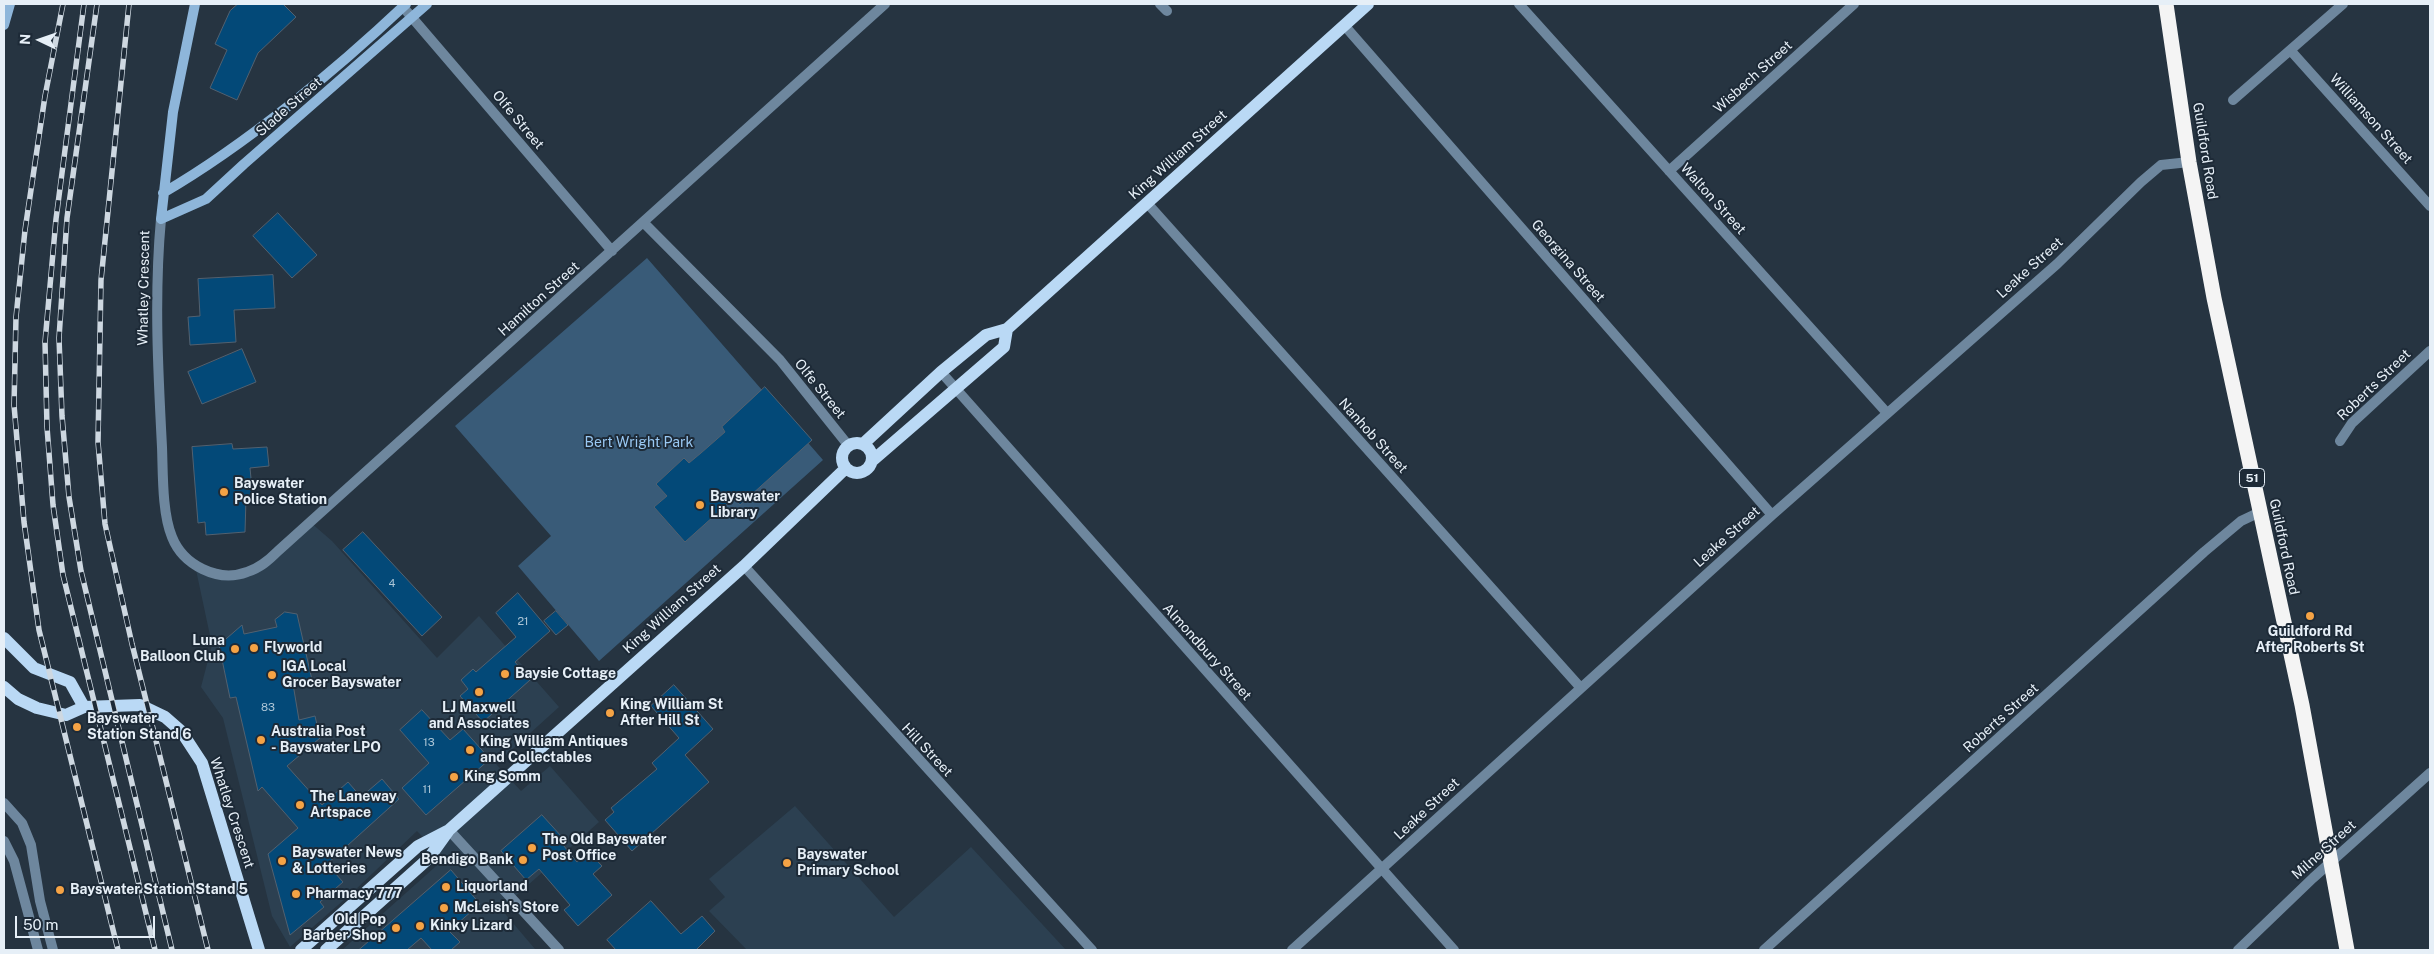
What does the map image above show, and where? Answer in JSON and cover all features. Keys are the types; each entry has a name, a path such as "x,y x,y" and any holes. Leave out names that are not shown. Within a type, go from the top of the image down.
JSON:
{"highway":[{"name":"Guildford Road","path":"2166,4 2189,162 2214,298 2302,705 2347,950"}],"main road":[{"name":"King William Street","path":"863,444 941,372 986,335 1007,328 1368,4"},
{"path":"872,461 871,451 863,444 856,442 848,445 842,459 846,468 855,473 864,472 872,461 1004,347 1007,328"},
{"name":"King William Street","path":"326,950 429,858 449,830 744,566 846,468"},
{"path":"7,643 34,668 70,682 84,707"},
{"name":"Whatley Crescent","path":"4,687 18,698 37,708 66,715 84,707 140,705 165,717 181,731 202,763 259,950"},
{"name":"King William Street","path":"302,950 418,846 449,830"}],"street":[{"path":"4,26 10,4"},
{"name":"Whatley Crescent","path":"195,565 177,548 171,536 168,520 158,371 158,245 173,112 196,4"},
{"name":"Slade Street","path":"160,219 206,199 216,192 244,164 427,4"},
{"name":"Hamilton Street","path":"195,565 206,571 224,575 246,573 262,565 612,252 885,4"},
{"name":"Walton Street","path":"1519,4 1888,413"},
{"name":"Wisbech Street","path":"1669,171 1854,4"},
{"path":"2233,100 2343,4"},
{"name":"Slade Street","path":"164,193 201,171 298,97 405,5"},
{"name":"Olfe Street","path":"405,5 412,18 612,252"},
{"name":"Georgina Street","path":"1344,25 1772,515"},
{"name":"Williamson Street","path":"2291,51 2430,206"},
{"name":"Leake Street","path":"1292,950 1382,870 1580,687 2057,264 2155,170 2161,165 2189,162"},
{"name":"Nanhob Street","path":"1147,203 1580,687"},
{"name":"Olfe Street","path":"644,223 780,360 848,445"},
{"name":"Roberts Street","path":"2340,441 2352,423 2430,351"},
{"name":"Almondbury Street","path":"941,372 1454,950"},
{"name":"Roberts Street","path":"1764,950 2204,552 2241,521 2260,512"},
{"name":"Hill Street","path":"744,566 1092,950"},
{"name":"Milne Street","path":"2238,950 2331,862 2430,773"},
{"path":"4,803 22,823 31,844 40,901 53,950"},
{"path":"449,830 558,950"},
{"path":"4,841 14,861 38,950"}],"shaded area":[{"path":"310,522 332,541 437,658 479,616 559,707 496,764 521,791 550,766 599,822 501,909 534,950 342,950 444,859 417,831 353,892 290,947 272,916 223,718 201,687 212,645 195,565 206,571 246,573"},
{"name":"Bayswater Primary School","path":"795,806 894,917 971,847 1066,950 747,950 709,911 725,897 709,879"}],"green space":[{"name":"Bert Wright Park","path":"647,258 823,460 599,661 518,566 551,536 455,426"}],"building":[{"path":"238,4 283,4 296,17 258,53 237,100 210,88 227,50 215,44 230,11"},
{"path":"278,213 317,255 292,278 253,236"},
{"path":"273,275 275,308 234,310 236,342 190,345 188,317 200,316 198,279"},
{"path":"242,349 256,382 202,404 188,372"},
{"path":"765,387 812,440 740,505 734,498 685,542 654,507 667,496 656,484 684,458 689,463 725,432 722,427"},
{"name":"Bayswater Police Station","path":"232,444 233,449 267,447 269,466 250,468 253,499 246,499 245,532 206,535 205,522 198,523 192,447"},
{"path":"363,532 442,617 422,636 343,550"},
{"path":"518,593 550,631 515,662 530,680 483,722 460,696 468,689 461,680 473,669 476,672 516,637 496,613"},
{"path":"556,611 568,625 556,635 544,621"},
{"path":"285,612 297,614 312,680 293,684 299,720 315,716 320,738 287,766 322,805 348,782 361,797 382,779 399,799 327,864 343,882 320,902 324,907 290,935 268,854 298,828 262,787 258,791 236,697 230,698 219,645 242,625 244,634 277,627 275,620"},
{"path":"674,685 713,729 685,755 709,782 632,851 605,820 614,812 611,808 657,769 652,763 679,738 651,706"},
{"path":"422,710 450,740 463,729 490,759 426,815 402,788 429,763 400,730"},
{"path":"542,815 562,837 559,840 577,862 589,852 602,866 593,874 612,895 578,926 564,910 570,905 539,869 526,880 501,851"},
{"path":"451,870 480,904 449,931 460,942 451,950 432,950 421,938 407,950 359,950"},
{"path":"651,901 681,934 702,916 715,931 696,950 616,950 607,940"}],"railway":[{"path":"63,4 45,96 25,230 16,317 14,405 24,522 39,630 118,950"},
{"path":"84,4 56,219 45,342 47,427 53,505 63,575 155,950"},
{"path":"97,4 67,218 59,338 62,416 69,497 81,571 172,950"},
{"path":"129,4 101,280 98,442 105,524 132,644 208,950"}],"place":[{"name":"Bayswater Police Station","path":"224,492"},
{"name":"Bayswater Library","path":"700,505"},
{"name":"Guildford Rd After Roberts St","path":"2310,616"},
{"name":"Flyworld","path":"254,648"},
{"name":"Luna Balloon Club","path":"235,649"},
{"name":"Baysie Cottage","path":"505,674"},
{"name":"IGA Local Grocer Bayswater","path":"272,675"},
{"name":"LJ Maxwell and Associates","path":"479,692"},
{"name":"King William St After Hill St","path":"610,713"},
{"name":"Bayswater Station Stand 6","path":"77,727"},
{"name":"Australia Post - Bayswater LPO","path":"261,740"},
{"name":"King William Antiques and Collectables","path":"470,750"},
{"name":"King Somm","path":"454,777"},
{"name":"The Laneway Artspace","path":"300,805"},
{"name":"The Old Bayswater Post Office","path":"532,848"},
{"name":"Bendigo Bank","path":"523,860"},
{"name":"Bayswater News & Lotteries","path":"282,861"},
{"name":"Bayswater Primary School","path":"787,863"},
{"name":"Liquorland","path":"446,887"},
{"name":"Bayswater Station Stand 5","path":"60,890"},
{"name":"Pharmacy 777","path":"296,894"},
{"name":"McLeish's Store","path":"444,908"},
{"name":"Kinky Lizard","path":"420,926"},
{"name":"Old Pop Barber Shop","path":"396,928"}]}
